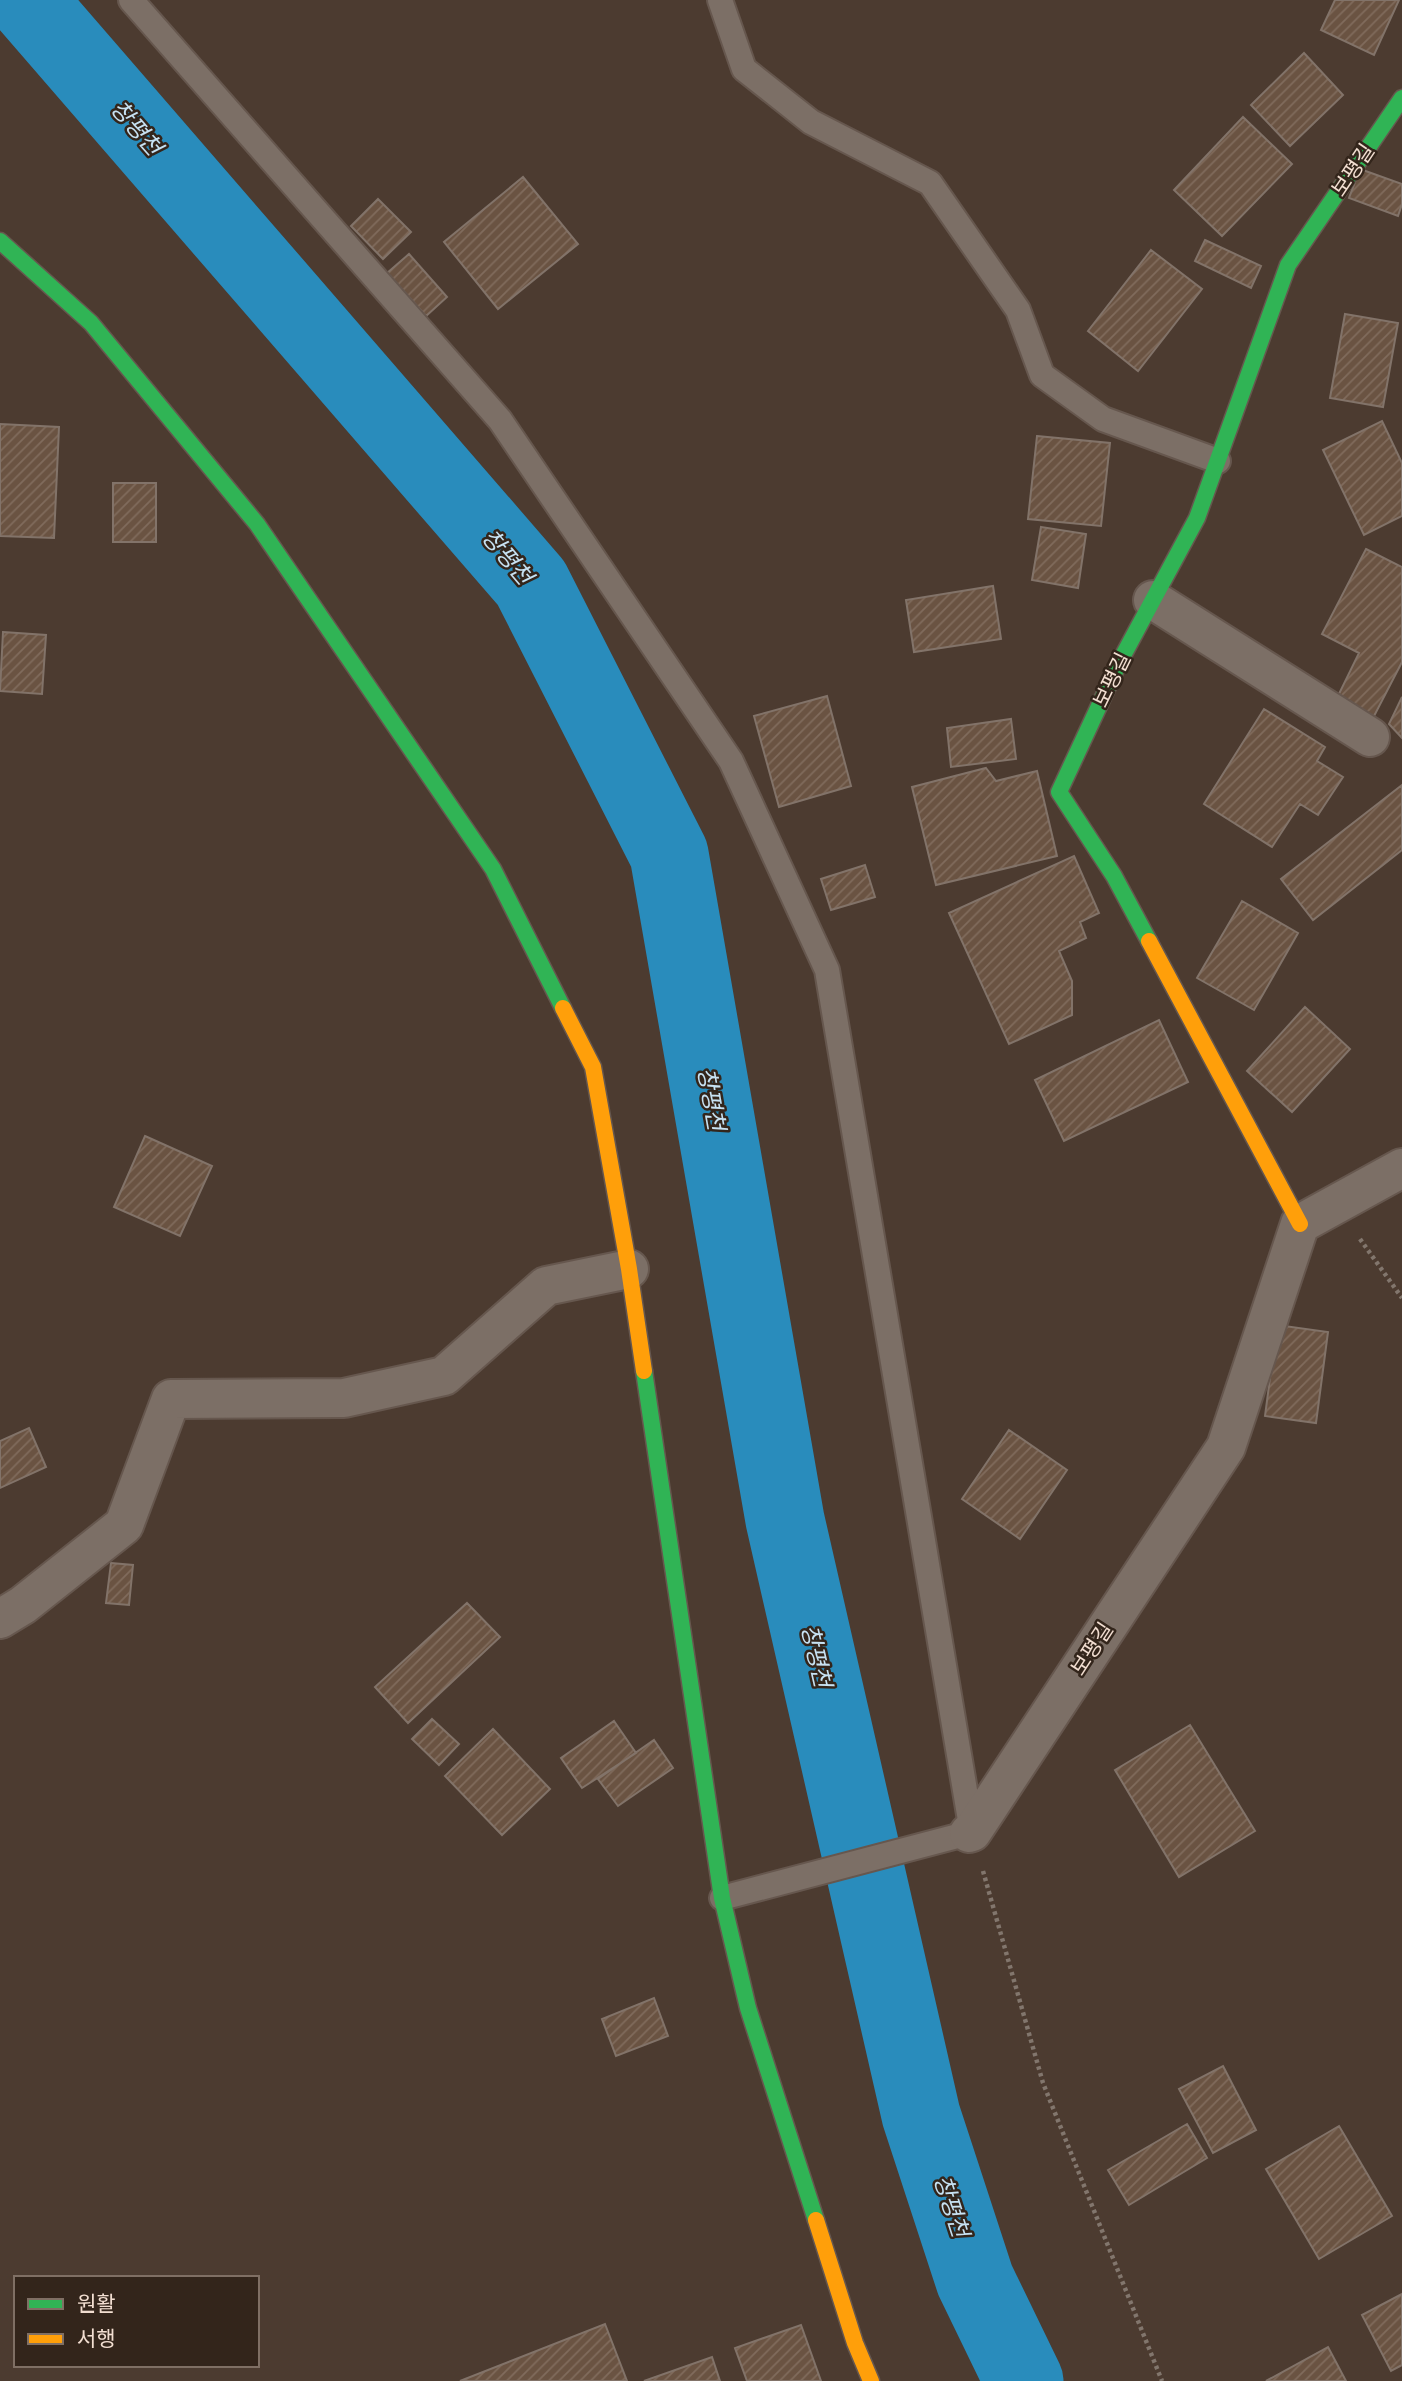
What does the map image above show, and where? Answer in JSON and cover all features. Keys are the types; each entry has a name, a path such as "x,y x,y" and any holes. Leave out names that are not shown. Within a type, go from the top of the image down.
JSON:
{"street":[{"name":"보평길","path":"971,1832 1226,1447 1300,1224 1114,876 1059,792 1119,663 1197,518 1288,265 1395,119"},
{"path":"0,241 91,323 257,524 494,869 593,1067 629,1269 722,1898 748,2008 855,2343 871,2381"},
{"path":"1153,600 1370,737"},
{"path":"1300,1224 1402,1168"},
{"path":"0,1619 23,1605 124,1525 172,1399 344,1398 444,1376 545,1286 629,1269"}],"lane":[{"path":"131,0 500,420 731,761 827,970 971,1832 722,1898"},
{"path":"720,0 744,69 811,122 930,183 1018,310 1042,375 1103,419 1218,461"}],"path":[{"path":"1335,1204 1402,1298"},
{"path":"971,1832 1043,2083 1162,2381"}],"building":[{"path":"1335,0 1399,0 1374,55 1321,30"},
{"path":"1304,53 1343,95 1290,146 1251,105"},
{"path":"1243,117 1292,164 1222,236 1174,190"},
{"path":"1360,169 1402,184 1402,204 1398,216 1349,198"},
{"path":"523,177 578,244 498,309 444,242"},
{"path":"378,199 411,232 383,259 351,226"},
{"path":"1205,240 1261,266 1251,288 1195,261"},
{"path":"1151,250 1202,289 1138,371 1088,331"},
{"path":"409,254 447,297 426,316 387,273"},
{"path":"1345,314 1398,323 1383,407 1330,398"},
{"path":"1382,421 1402,463 1402,516 1364,535 1323,450"},
{"path":"0,424 59,427 54,538 0,536"},
{"path":"1037,436 1110,443 1101,526 1028,519"},
{"path":"113,483 156,483 156,542 113,542"},
{"path":"1041,527 1086,534 1078,588 1032,580"},
{"path":"1366,549 1402,567 1402,662 1372,720 1335,702 1359,653 1322,634"},
{"path":"993,586 1001,639 914,652 906,600"},
{"path":"3,632 46,635 42,694 0,691"},
{"path":"827,696 851,786 779,807 754,716"},
{"path":"1402,697 1402,738 1389,724"},
{"path":"1264,709 1325,747 1317,761 1343,777 1318,815 1300,804 1272,847 1204,804"},
{"path":"1011,719 1016,759 951,767 947,728"},
{"path":"986,768 996,781 1037,771 1057,856 936,885 912,787"},
{"path":"1402,785 1402,850 1313,920 1281,879"},
{"path":"1074,856 1099,913 1080,922 1086,938 1059,951 1072,981 1072,1015 1009,1044 949,913"},
{"path":"865,865 875,897 831,910 821,879"},
{"path":"1242,901 1298,933 1254,1010 1197,978"},
{"path":"1305,1007 1350,1049 1292,1112 1247,1071"},
{"path":"1159,1020 1188,1082 1064,1141 1035,1080"},
{"path":"145,1136 212,1166 180,1236 114,1207"},
{"path":"1277,1325 1328,1332 1316,1423 1265,1416"},
{"path":"29,1428 46,1467 0,1488 0,1441"},
{"path":"1009,1430 1067,1470 1020,1539 962,1499"},
{"path":"111,1563 133,1565 129,1605 106,1603"},
{"path":"467,1603 500,1637 408,1723 375,1687"},
{"path":"432,1719 459,1744 439,1765 412,1739"},
{"path":"614,1721 636,1753 582,1788 561,1758"},
{"path":"1190,1725 1255,1831 1179,1877 1115,1770"},
{"path":"493,1729 550,1789 502,1835 445,1776"},
{"path":"654,1740 673,1768 618,1806 598,1779"},
{"path":"654,1998 668,2036 616,2056 602,2019"},
{"path":"1223,2066 1256,2130 1213,2153 1179,2089"},
{"path":"1187,2124 1207,2158 1129,2205 1108,2170"},
{"path":"1339,2126 1392,2216 1319,2259 1266,2169"},
{"path":"1402,2294 1402,2365 1391,2371 1362,2315"},
{"path":"605,2324 627,2381 460,2381"},
{"path":"801,2325 821,2381 747,2381 735,2348"},
{"path":"1328,2347 1346,2381 1266,2381"},
{"path":"712,2357 720,2381 644,2381"}],"waterway":[{"name":"창평천","path":"26,0 531,583 669,854 785,1520 921,2115 975,2280 1024,2381"}],"traffic: fast":[{"path":"1149,941 1114,876 1059,792 1119,663 1197,518 1288,265 1402,98"},
{"path":"0,241 91,323 257,524 493,869 563,1008"},
{"path":"644,1371 722,1898 748,2008 816,2220"}],"traffic: slow":[{"path":"1149,941 1300,1224"},
{"path":"563,1008 593,1067 644,1371"},
{"path":"816,2220 855,2343 871,2381"}]}
